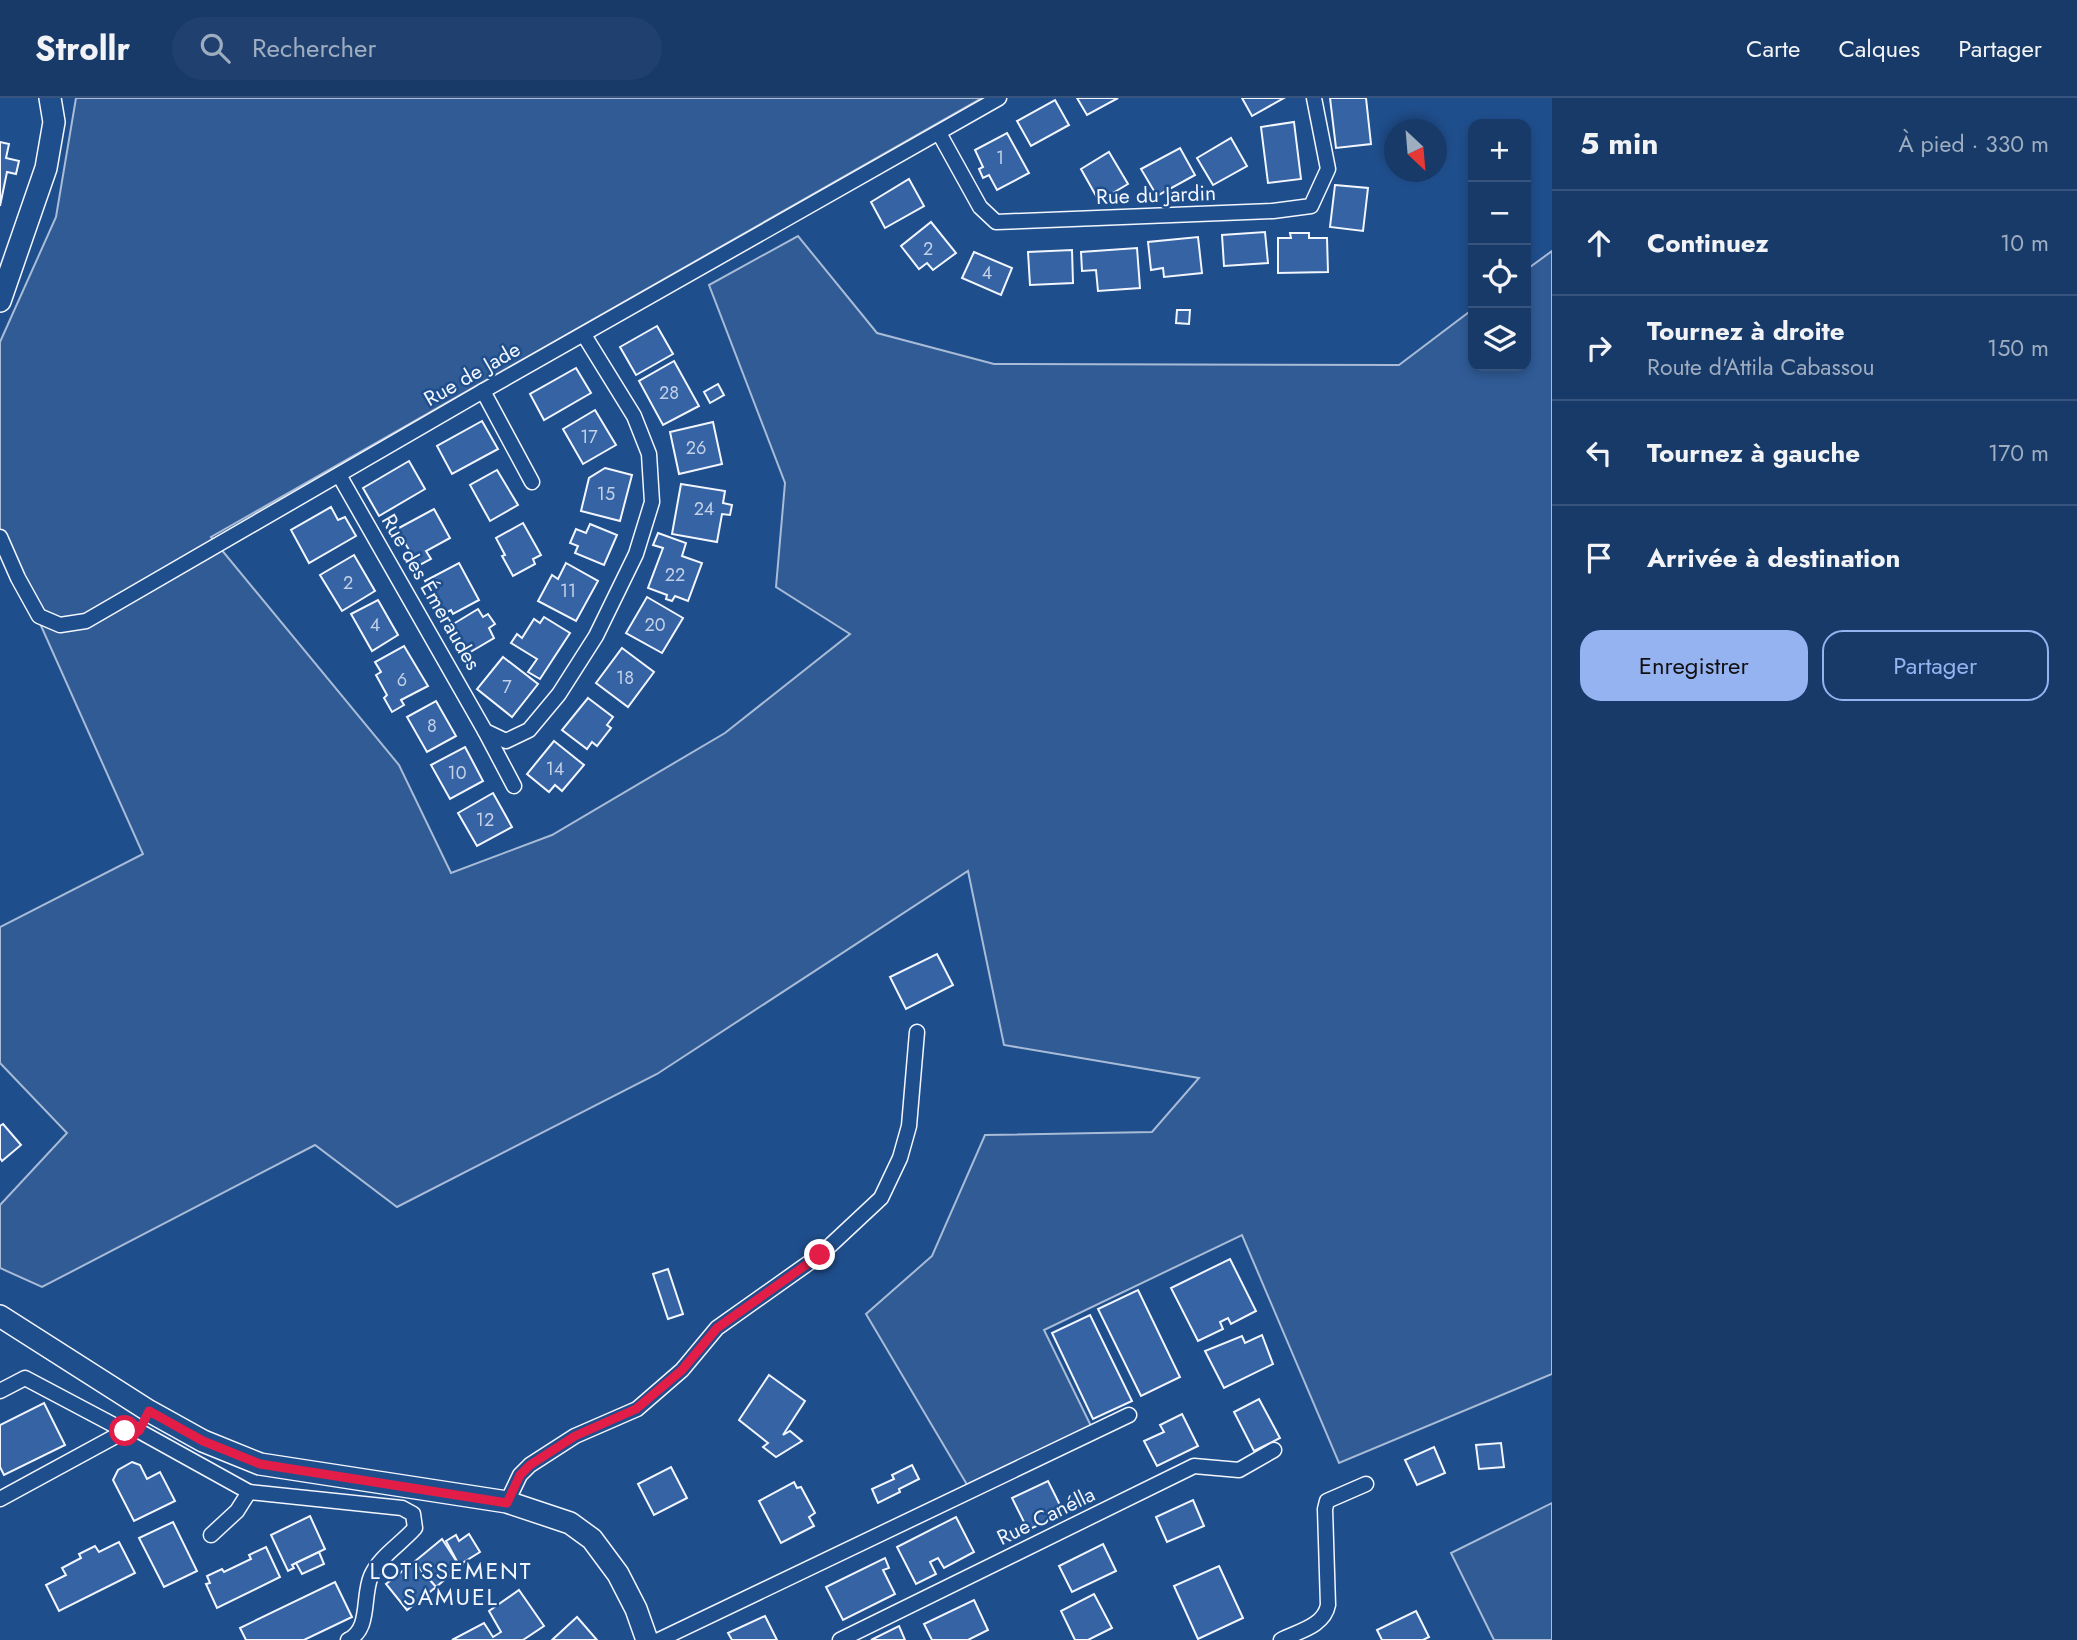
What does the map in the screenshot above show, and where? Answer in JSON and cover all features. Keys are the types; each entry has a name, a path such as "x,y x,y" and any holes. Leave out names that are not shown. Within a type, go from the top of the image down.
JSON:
{"main road":[{"path":"0,301 46,168 54,122 50,98"},
{"path":"0,1316 149,1411 203,1441 260,1464 507,1503 570,1522 592,1539 618,1574 636,1609 647,1640"}],"street":[{"name":"Rue de Jade","path":"0,537 39,616 60,625 86,621 483,391 999,98"},
{"name":"Rue du Jardin","path":"939,133 980,207 996,222 1273,211 1311,206 1328,169 1314,98"},
{"path":"485,731 506,741 529,730 559,694 596,636 636,554 652,502 649,454 634,416 584,335"},
{"path":"483,391 532,482"},
{"name":"Rue des Émeraudes","path":"339,475 514,786"},
{"path":"507,1503 520,1475 530,1465 575,1436 636,1409 682,1370 717,1328 820,1255 881,1198 900,1158 909,1126 917,1032"},
{"path":"0,1391 25,1378 249,1492 402,1508 413,1514 415,1528 378,1563 370,1578 362,1628 348,1640"},
{"path":"0,1499 132,1431 149,1411"},
{"path":"659,1640 1129,1415"},
{"name":"Rue Canélla","path":"840,1640 1194,1466 1239,1470 1274,1450"},
{"path":"1281,1640 1314,1625 1326,1612 1327,1501 1366,1484"},
{"path":"211,1535 237,1511 249,1492"}],"shaded area":[{"path":"76,98 982,98 211,537 399,765 451,873 552,835 725,733 850,634 776,587 785,483 709,285 798,236 877,333 994,364 1399,365 1468,313 1468,371 1531,371 1531,266 1552,251 1552,1374 1339,1463 1242,1235 1044,1330 1094,1432 969,1488 866,1314 932,1256 985,1135 1152,1132 1199,1078 1004,1045 968,871 657,1074 397,1207 315,1145 42,1287 0,1268 0,1205 67,1133 0,1063 0,927 143,854 0,534 0,342 56,217"},
{"path":"1552,1503 1552,1640 1494,1640 1451,1553"}],"building":[{"path":"1077,98 1118,98 1087,115"},
{"path":"1242,98 1284,98 1252,116"},
{"path":"1330,98 1366,98 1371,144 1336,148"},
{"path":"1055,100 1069,125 1031,146 1017,121"},
{"path":"1294,122 1301,179 1268,183 1261,127"},
{"path":"1007,133 1029,173 997,190 989,175 983,178 979,169 983,167 975,150"},
{"path":"1231,138 1247,166 1213,185 1197,158"},
{"path":"0,142 9,144 6,158 19,161 16,174 7,172 0,206"},
{"path":"1180,148 1195,175 1157,196 1141,169"},
{"path":"1109,152 1128,184 1099,201 1081,169"},
{"path":"909,179 924,206 885,228 871,202"},
{"path":"1335,185 1368,188 1363,231 1330,227"},
{"path":"931,222 956,253 933,270 927,263 919,269 901,246"},
{"path":"1265,232 1268,263 1224,266 1222,235"},
{"path":"1290,233 1309,233 1309,238 1327,238 1328,272 1278,273 1278,238 1291,238"},
{"path":"1198,237 1202,273 1164,277 1163,268 1151,270 1148,242"},
{"path":"1137,248 1140,288 1098,291 1096,270 1082,271 1081,252"},
{"path":"1072,250 1073,283 1030,285 1028,252"},
{"path":"974,252 1012,268 1001,295 962,278"},
{"path":"1177,310 1190,310 1189,324 1176,323"},
{"path":"657,326 673,354 636,375 620,347"},
{"path":"674,361 699,406 663,425 639,381"},
{"path":"576,368 591,393 544,420 530,394"},
{"path":"718,384 724,395 710,403 704,392"},
{"path":"595,410 616,445 583,464 563,429"},
{"path":"482,421 498,449 452,474 437,446"},
{"path":"713,422 722,464 679,474 670,432"},
{"path":"409,461 425,489 379,516 363,488"},
{"path":"605,468 632,475 620,521 581,511 589,478"},
{"path":"497,470 518,505 490,521 470,485"},
{"path":"681,484 725,491 723,503 732,505 730,515 722,514 717,542 672,534"},
{"path":"331,507 338,520 345,517 356,536 309,563 291,530"},
{"path":"434,509 450,538 426,551 431,559 418,566 397,529"},
{"path":"523,523 541,555 533,559 535,564 513,576 496,538"},
{"path":"590,524 617,535 604,565 575,553 578,546 570,543 576,529 586,533"},
{"path":"658,533 686,543 682,556 702,563 688,601 675,596 672,601 666,599 667,595 648,588 663,548 653,545"},
{"path":"354,555 375,591 342,611 320,575"},
{"path":"459,563 479,600 453,614 451,610 443,614 425,581"},
{"path":"566,563 598,581 576,621 538,601 552,575 558,579"},
{"path":"647,597 683,618 662,653 626,633"},
{"path":"378,600 398,635 372,651 351,614"},
{"path":"478,609 483,617 488,614 495,624 489,628 494,638 467,654 450,626"},
{"path":"544,617 570,633 540,679 528,672 537,659 511,643 517,634 522,638 534,619 540,623"},
{"path":"404,646 428,686 401,700 404,705 392,712 384,698 387,695 376,675 381,672 375,662"},
{"path":"622,648 654,672 628,707 596,683"},
{"path":"503,657 538,684 512,717 477,689"},
{"path":"588,698 613,717 607,725 611,728 597,746 592,742 587,749 562,730"},
{"path":"436,701 456,736 427,752 407,717"},
{"path":"554,741 584,765 562,791 555,785 549,792 527,774"},
{"path":"465,747 483,781 450,799 431,765"},
{"path":"493,793 512,827 477,846 458,813"},
{"path":"937,954 953,985 906,1009 890,977"},
{"path":"3,1124 21,1145 2,1161 0,1126"},
{"path":"1230,1259 1256,1311 1231,1324 1228,1318 1220,1322 1223,1329 1198,1341 1171,1288"},
{"path":"668,1269 683,1314 668,1319 653,1274"},
{"path":"1138,1290 1180,1377 1141,1396 1098,1309"},
{"path":"1090,1315 1132,1401 1093,1419 1052,1333"},
{"path":"1262,1335 1273,1364 1224,1388 1205,1351 1242,1336 1245,1343"},
{"path":"769,1375 805,1401 783,1435 790,1431 802,1441 776,1457 763,1447 768,1443 739,1420"},
{"path":"1259,1399 1280,1438 1254,1451 1234,1412"},
{"path":"44,1403 65,1445 4,1475 0,1467 0,1425"},
{"path":"1182,1414 1198,1446 1157,1466 1144,1441 1164,1432 1160,1425"},
{"path":"1501,1443 1504,1467 1479,1469 1476,1445"},
{"path":"1434,1447 1445,1473 1417,1485 1405,1460"},
{"path":"132,1462 140,1465 147,1479 160,1472 175,1501 134,1521 113,1480 118,1470"},
{"path":"912,1465 919,1479 878,1503 872,1489 894,1479 892,1475"},
{"path":"671,1467 687,1498 654,1515 638,1484"},
{"path":"1048,1481 1064,1513 1028,1530 1012,1498"},
{"path":"794,1482 797,1488 801,1487 815,1513 809,1517 814,1526 781,1543 759,1501"},
{"path":"1193,1500 1204,1526 1167,1542 1156,1517"},
{"path":"310,1516 325,1549 292,1565 294,1568 288,1571 271,1535"},
{"path":"956,1517 974,1552 944,1568 938,1558 930,1562 936,1574 916,1584 897,1547"},
{"path":"173,1522 197,1571 164,1587 139,1538"},
{"path":"469,1534 480,1552 459,1565 446,1541 456,1535 459,1541"},
{"path":"442,1539 459,1565 463,1564 436,1587 414,1562"},
{"path":"119,1542 135,1573 59,1611 46,1585 66,1575 62,1568 81,1558 79,1554 95,1546 99,1552"},
{"path":"1103,1544 1116,1571 1072,1592 1059,1566"},
{"path":"266,1547 280,1577 217,1608 206,1584 210,1583 207,1576 222,1569 224,1572 251,1559 249,1555"},
{"path":"319,1552 324,1564 302,1574 296,1563"},
{"path":"885,1558 889,1568 883,1570 895,1594 843,1620 826,1587"},
{"path":"414,1562 436,1587 407,1610 386,1584"},
{"path":"1219,1566 1243,1618 1198,1639 1174,1586"},
{"path":"335,1582 352,1617 304,1640 246,1640 240,1628"},
{"path":"519,1590 544,1626 523,1640 452,1640 484,1623 493,1637 501,1632 489,1611"},
{"path":"1094,1594 1112,1628 1088,1640 1075,1640 1061,1611"},
{"path":"974,1600 988,1630 968,1640 932,1640 924,1624"},
{"path":"1416,1611 1429,1637 1423,1640 1382,1640 1377,1630"},
{"path":"765,1616 777,1640 732,1640 728,1633"},
{"path":"577,1617 597,1640 552,1640"},
{"path":"899,1626 905,1640 871,1640"}],"district":[{"name":"LOTISSEMENT SAMUEL","path":"451,1584"}],"route":[{"path":"125,1431 139,1431 149,1411 203,1441 260,1464 507,1503 520,1475 530,1465 575,1436 636,1409 682,1370 717,1328 820,1255"}]}
